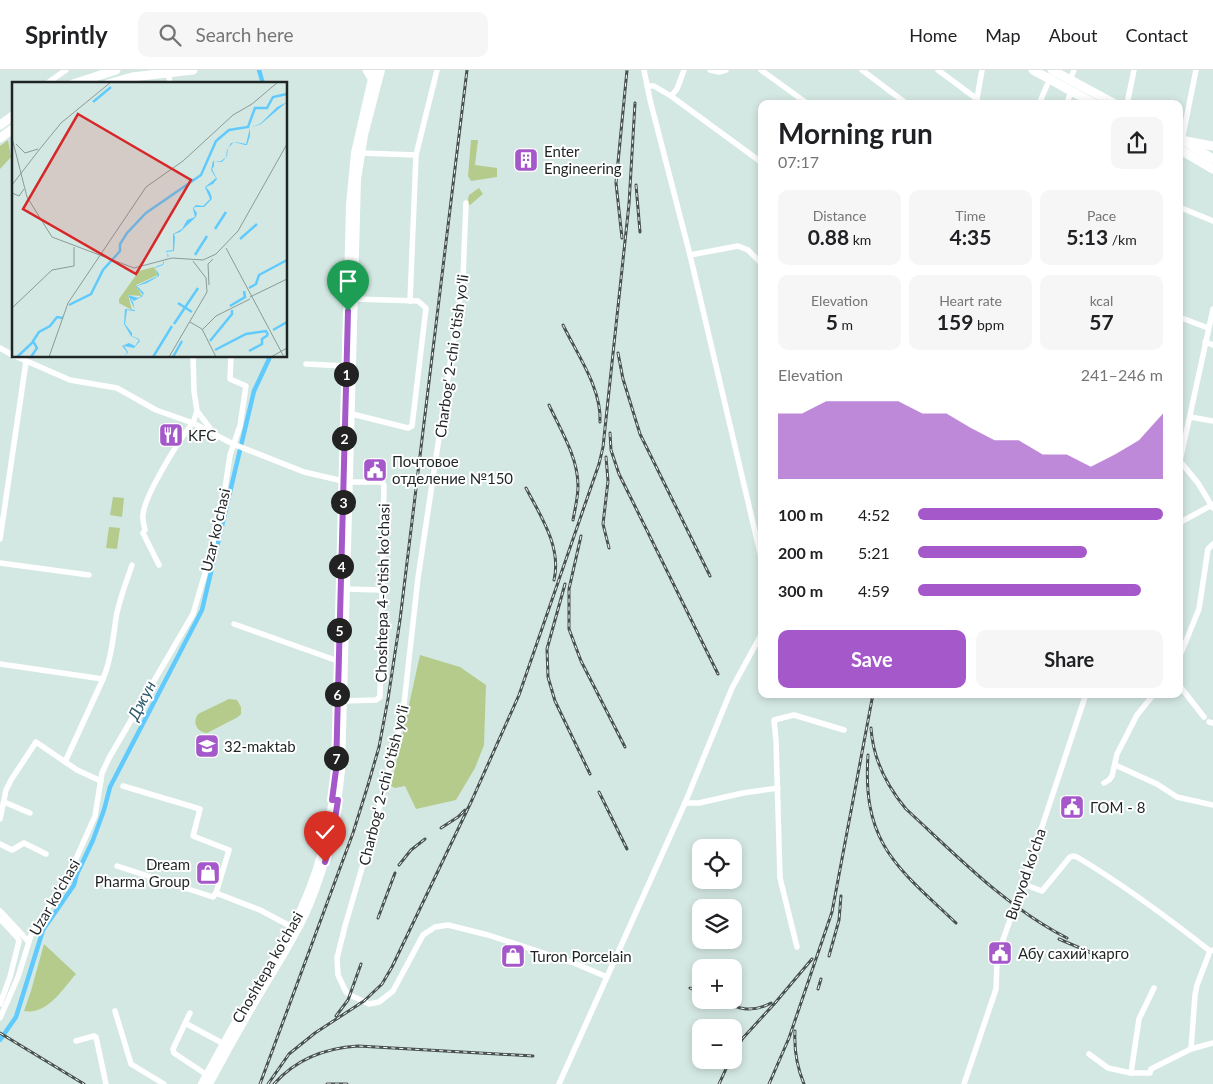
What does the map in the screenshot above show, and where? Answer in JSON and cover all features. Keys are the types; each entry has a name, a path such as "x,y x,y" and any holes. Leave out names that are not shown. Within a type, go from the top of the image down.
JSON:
{"highway":[{"path":"80,82 116,70"},
{"path":"117,82 172,71 192,70"},
{"path":"367,70 373,74"},
{"path":"1033,70 1070,80 1108,100"},
{"path":"1051,76 1088,100"},
{"path":"0,125 12,116"},
{"path":"0,138 12,129"},
{"path":"1183,144 1213,146"},
{"path":"1183,145 1213,158"},
{"path":"1183,146 1213,169"}],"main road":[{"name":"Choshtepa ko'chasi","path":"202,1084 292,927 302,906 319,862 341,770 346,589 347,366 352,255 360,153 381,70"},
{"name":"Choshtepa ko'chasi","path":"346,481 352,414 354,299 352,255 353,166 358,134 373,74"},
{"name":"Choshtepa ko'chasi","path":"209,1084 298,929 308,907 332,838 335,800 338,661 345,544"}],"street":[{"path":"49,82 66,70"},
{"path":"410,301 416,155 437,70"},
{"path":"644,70 758,544"},
{"path":"671,96 677,89 684,70"},
{"path":"710,70 719,72 726,70"},
{"path":"761,70 802,100"},
{"path":"862,70 901,100"},
{"path":"938,70 974,100"},
{"path":"976,100 982,70"},
{"path":"1070,80 1074,70"},
{"path":"1129,100 1134,70"},
{"path":"1183,134 1196,70"},
{"path":"1041,100 1051,76"},
{"path":"647,86 654,86 671,96 758,160"},
{"path":"1068,100 1071,90"},
{"path":"360,153 416,155"},
{"name":"Charbog' 2-chi o'tish yo'li","path":"466,204 464,277 418,578 403,713 376,820 344,926 337,958 338,975 346,992 350,995 369,1004 379,1002 393,991 423,935 435,927 448,925 488,935 607,977"},
{"path":"1183,209 1213,221"},
{"path":"690,255 738,246 748,250 758,260"},
{"path":"352,414 408,428 412,426 426,308 418,302 410,301 354,299"},
{"path":"1183,445 1213,309"},
{"path":"1183,319 1208,328"},
{"path":"1205,342 1213,345"},
{"path":"0,348 12,355"},
{"path":"18,358 70,380 117,388 156,410 193,423 249,450 304,472 346,481"},
{"path":"159,565 143,533 145,530 142,515 162,470 193,423 197,411 194,391 193,358"},
{"name":"Uzar ko'chasi","path":"1,1016 18,977 28,941 47,906 67,878 95,816 102,773 109,758 193,614 209,560 224,495 230,455 240,426 246,386 230,379 231,358"},
{"path":"0,539 26,362"},
{"path":"306,364 347,366"},
{"path":"197,411 213,432"},
{"path":"1190,417 1213,420"},
{"path":"1183,466 1198,483 1212,507 1183,521"},
{"name":"Choshtepa 4-o'tish ko'chasi","path":"343,700 379,699 382,590 383,484 382,482 346,481"},
{"path":"1183,648 1199,609 1208,549 1213,544"},
{"path":"0,563 89,574"},
{"path":"65,762 103,679 111,656 116,616 123,589 132,566"},
{"path":"346,589 382,590"},
{"path":"234,624 338,661"},
{"path":"559,1084 684,802 732,688 758,640"},
{"path":"0,664 103,679"},
{"path":"1183,690 1204,717"},
{"name":"Bunyod ko'cha","path":"964,1084 996,988 996,963 999,951 1085,698"},
{"path":"1104,783 1109,780 1124,740 1137,715 1151,698"},
{"path":"797,947 780,878 774,720 794,715 844,730"},
{"path":"0,818 6,790 36,742 77,770 101,780"},
{"path":"1116,765 1157,784 1176,797 1213,805"},
{"path":"117,866 214,897 230,850 193,836 200,809 123,786"},
{"path":"684,802 700,803 744,793 778,788"},
{"path":"4,802 30,813"},
{"path":"0,844 12,850 24,843 46,854"},
{"path":"1023,884 1042,891 1070,857 1077,857 1120,883 1212,950 1196,990 1191,1049"},
{"path":"216,893 260,910 292,927"},
{"path":"0,911 28,941"},
{"path":"0,919 17,937 19,942 10,978 0,1004"},
{"path":"1131,1073 1139,1019 1154,988"},
{"path":"115,1012 131,1064 164,1084"},
{"path":"190,1013 173,1049 174,1053 207,1075"},
{"path":"185,1023 224,1044"},
{"path":"76,1041 96,1037 106,1084"},
{"path":"1089,1054 1108,1068 1131,1073 1150,1073 1151,1068 1191,1049 1213,1043"}],"green space":[{"path":"8,140 11,157 0,169 0,146"},
{"path":"471,140 478,140 475,165 497,168 497,177 471,181 468,176"},
{"path":"479,188 483,194 470,205 467,204 469,195"},
{"path":"113,497 124,498 122,517 110,515"},
{"path":"109,527 120,528 117,549 106,548"},
{"path":"420,655 460,667 486,685 484,745 475,768 456,800 416,809 405,786 395,788 391,786"},
{"path":"229,699 237,700 241,707 241,714 238,717 207,733 198,729 195,721 198,714"},
{"path":"44,944 76,974 47,1005 40,1009 24,1011 31,991"}],"waterway":[{"name":"Джун","path":"259,70 262,82"},
{"name":"Джун","path":"0,1040 16,1017 43,930 74,885 77,874 93,840 110,787 202,610 254,391 269,358"}],"railway":[{"path":"260,1084 353,833 379,747 400,620 467,70"},
{"path":"622,238 616,183 627,70"},
{"path":"268,1084 289,1054 315,1033 364,1001 382,984 392,967 472,800 519,695 599,464 603,447 629,204 635,103"},
{"path":"636,185 640,232"},
{"path":"563,325 593,384 600,410 600,422"},
{"path":"618,353 623,379 640,434 710,576"},
{"path":"549,405 568,444 575,465 578,490 573,520"},
{"path":"610,433 611,450 619,474 718,674"},
{"path":"606,457 608,481 603,524 609,548"},
{"path":"526,488 543,520 552,544 556,568 554,580"},
{"path":"581,536 569,589 569,629 581,661 625,747"},
{"path":"565,584 547,649 548,677 555,701 590,774"},
{"path":"769,1084 789,1038 832,912 872,698"},
{"path":"871,728 874,750 882,771 892,791 906,809 1002,896 1067,938"},
{"path":"868,755 868,785 871,811 878,833 901,869 956,923"},
{"path":"599,792 627,849"},
{"path":"441,828 465,810"},
{"path":"399,865 411,850 425,839"},
{"path":"378,918 395,873"},
{"path":"829,956 839,920 841,896"},
{"path":"1059,939 1108,960"},
{"path":"742,1040 812,959"},
{"path":"336,1016 348,1000 361,964"},
{"path":"818,989 821,979"},
{"path":"742,1008 757,1008 771,1003"},
{"path":"795,1031 796,1058 804,1084"},
{"path":"0,1033 84,1084"},
{"path":"274,1084 292,1068 312,1056 346,1047 358,1046 533,1056"},
{"path":"719,1084 726,1069"},
{"path":"327,1084 347,1084"}],"place":[{"name":"Enter Engineering","path":"526,160"},
{"name":"KFC","path":"171,435"},
{"name":"Почтовое отделение №150","path":"375,470"},
{"name":"32-maktab","path":"207,746"},
{"name":"ГОМ - 8","path":"1072,807"},
{"name":"Dream Pharma Group","path":"208,873"},
{"name":"Абу сахий карго","path":"1000,953"},
{"name":"Turon Porcelain","path":"513,956"}],"route":[{"path":"325,862 332,838 338,800 332,800 336,770 348,311"}]}
